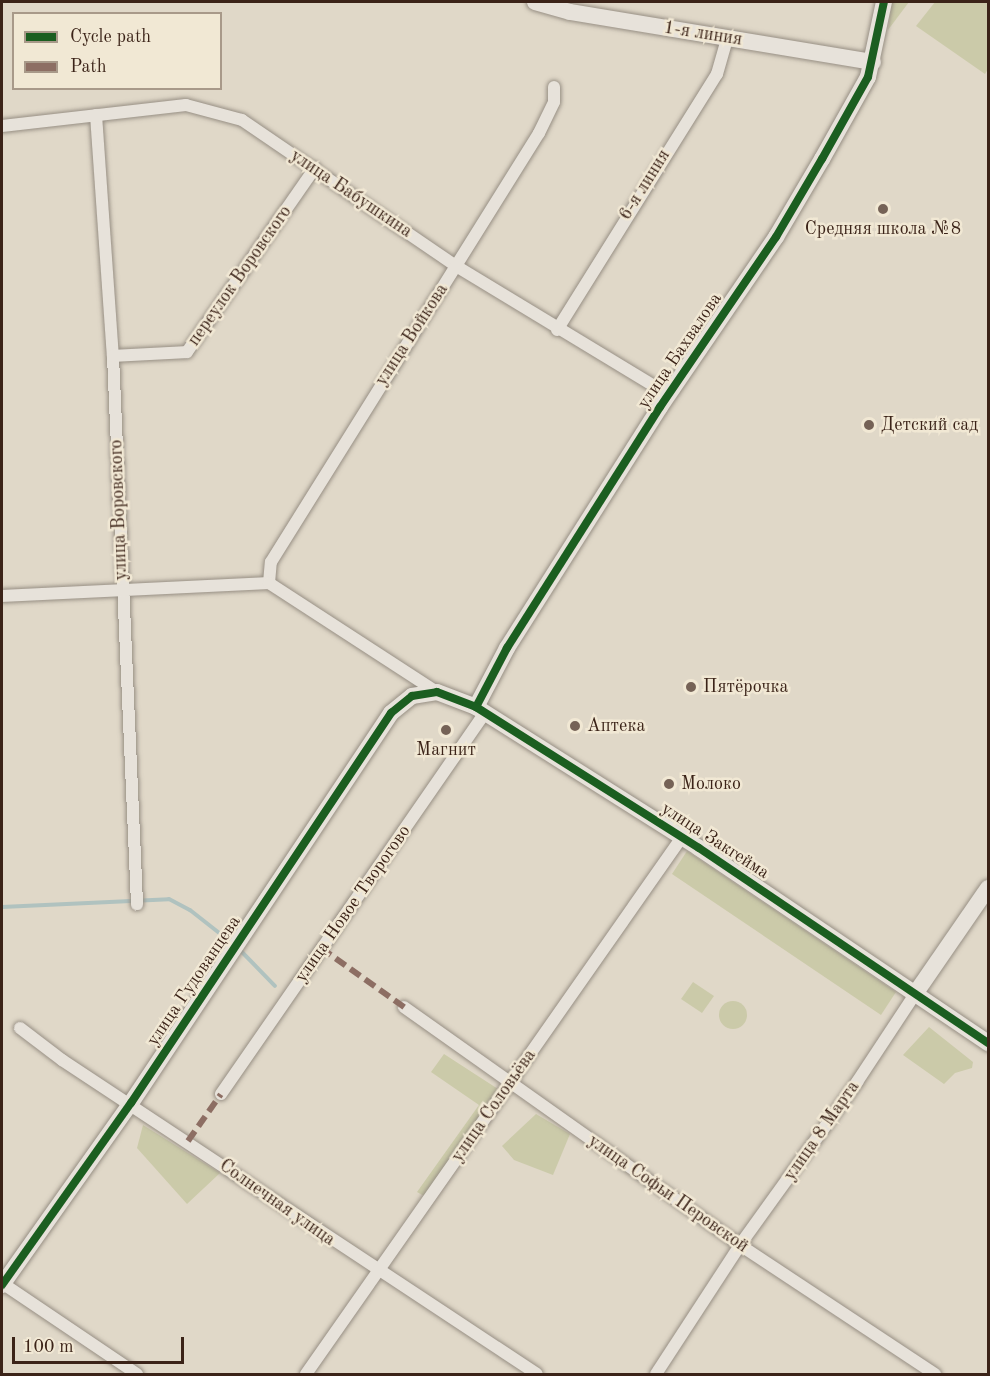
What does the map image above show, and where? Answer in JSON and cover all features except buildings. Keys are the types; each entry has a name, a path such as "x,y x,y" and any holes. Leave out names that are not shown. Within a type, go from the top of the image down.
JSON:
{"street":[{"name":"1-я линия","path":"535,2 727,38 873,62"},
{"name":"улица Бахвалова","path":"480,710 507,648 669,395 776,237 863,86 873,62 884,2"},
{"name":"6-я линия","path":"557,330 717,74 727,38"},
{"name":"улица Войкова","path":"269,583 272,562 539,133 554,102 554,87"},
{"name":"улица Бабушкина","path":"2,126 186,105 242,120 456,266 557,330 669,395"},
{"name":"улица Воровского","path":"96,115 113,356 136,904"},
{"name":"переулок Воровского","path":"113,356 187,352 315,168"},
{"path":"2,596 122,588 269,583 437,692"},
{"name":"улица Закгейма","path":"437,692 480,710 682,837 916,991 988,1043"},
{"name":"улица Гудованцева","path":"2,1284 131,1103 391,713 412,696 437,692"},
{"name":"улица Новое Творогово","path":"221,1094 480,710"},
{"name":"улица Соловьёва","path":"306,1374 682,837"},
{"name":"улица 8 Марта","path":"656,1374 740,1245 857,1082 916,991 988,888"},
{"name":"улица Софьи Перовской","path":"404,1007 740,1245 936,1374"},
{"name":"Солнечная улица","path":"20,1028 62,1060 131,1103 377,1272 537,1374"},
{"path":"2,1284 137,1374"}],"green space":[{"path":"892,2 909,2 888,30"},
{"path":"935,2 988,2 988,69 985,74 916,26"},
{"path":"687,851 896,992 881,1015 672,874"},
{"path":"693,982 714,996 702,1013 681,999"},
{"path":"733,1001 743,1005 747,1015 743,1025 733,1029 723,1025 719,1015 723,1005"},
{"path":"929,1027 973,1062 972,1068 955,1073 944,1084 903,1055"},
{"path":"444,1054 498,1089 424,1196 417,1192 479,1105 431,1072"},
{"path":"536,1114 570,1134 553,1175 514,1160 502,1146"},
{"path":"143,1125 220,1173 187,1204 137,1148"}],"waterway":[{"path":"2,907 169,899 190,910 232,943"},
{"path":"240,950 275,986"}],"marked path":[{"path":"321,948 404,1007"},
{"path":"188,1141 221,1094"}],"cycle path":[{"path":"476,707 507,648 660,407 776,237 822,159 868,77 884,2"},
{"path":"2,1285 131,1103 391,713 412,696 437,692 476,707 699,848 988,1043"}],"place":[{"name":"Средняя школа №8","path":"883,209"},
{"name":"Детский сад","path":"869,425"},
{"name":"Пятёрочка","path":"691,687"},
{"name":"Аптека","path":"575,726"},
{"name":"Магнит","path":"446,730"},
{"name":"Молоко","path":"669,784"}]}
